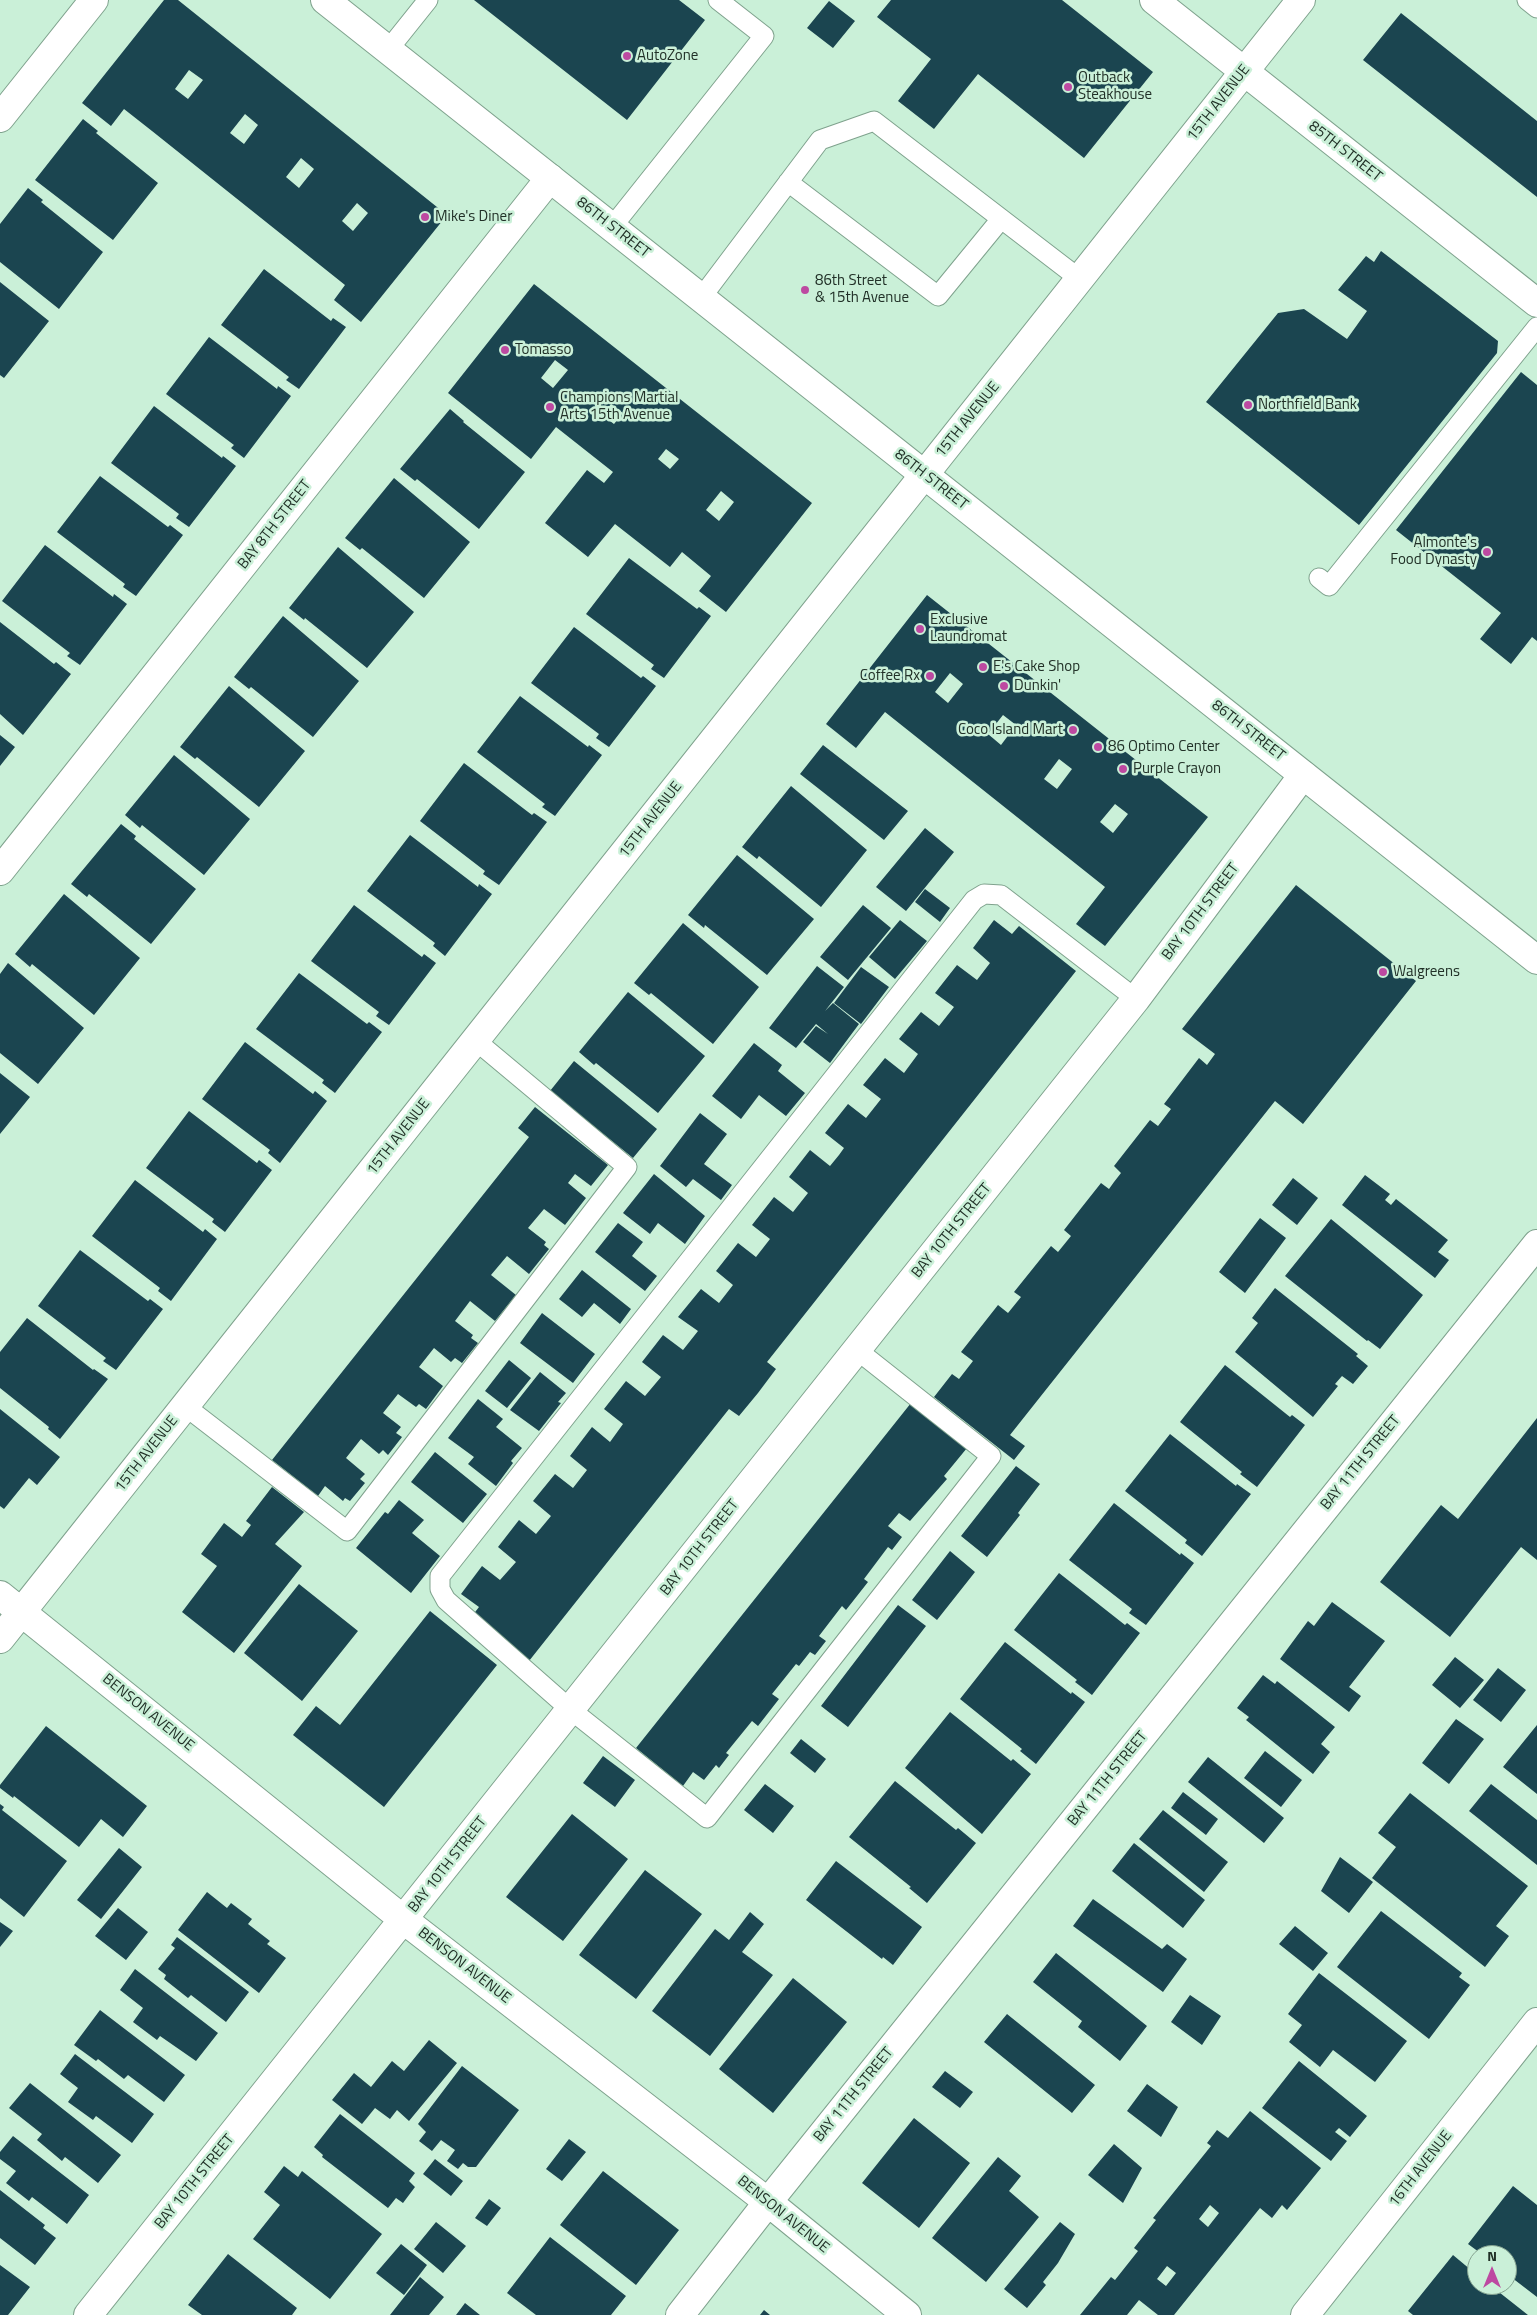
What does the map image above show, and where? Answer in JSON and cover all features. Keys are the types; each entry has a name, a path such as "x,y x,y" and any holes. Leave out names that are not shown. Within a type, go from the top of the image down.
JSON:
{"street":[{"path":"0,118 94,0"},
{"name":"86TH STREET","path":"325,0 1537,960"},
{"name":"85TH STREET","path":"1154,0 1537,303"},
{"name":"15TH AVENUE","path":"0,1639 1081,280 1301,0"},
{"name":"BAY 8TH STREET","path":"0,871 550,178"},
{"name":"BAY 10TH STREET","path":"88,2315 1136,1000 1303,775"},
{"name":"BAY 11TH STREET","path":"680,2315 768,2202 1537,1244"},
{"name":"BENSON AVENUE","path":"0,1595 404,1920 768,2202 907,2315"},
{"name":"16TH AVENUE","path":"1305,2315 1537,2022"}],"lane":[{"path":"388,50 428,0"},
{"path":"612,227 764,36 718,0"},
{"path":"1527,0 1537,8"},
{"path":"701,298 820,140 874,121 1081,280"},
{"path":"788,182 938,296 1001,219"},
{"path":"1319,578 1329,586 1537,327"},
{"path":"857,1350 991,1456 707,1818 571,1710 446,1600 440,1589 440,1576 965,908 984,894 1001,895 1136,1000"},
{"path":"185,1406 347,1531 628,1167 475,1040"}],"building":[{"path":"164,0 178,0 447,215 361,322 334,300 345,285 124,109 111,126 82,103","holes":["189,70 203,80 188,99 175,89","245,114 258,125 244,144 230,133","301,158 314,169 299,188 286,177","357,203 368,213 353,231 342,221"]},
{"path":"474,0 679,0 705,20 627,120"},
{"name":"Outback Steakhouse","path":"891,0 1062,0 1153,72 1084,158 978,74 934,129 898,101 931,59 877,17"},
{"path":"829,1 855,21 833,48 807,28"},
{"path":"1401,13 1537,121 1537,197 1363,60"},
{"path":"83,119 98,131 96,133 158,183 113,240 35,180"},
{"path":"28,188 43,200 41,202 103,252 59,309 0,262 0,224"},
{"path":"1381,251 1498,341 1497,353 1359,525 1206,402 1278,313 1304,309 1347,339 1367,311 1338,290 1366,256 1374,262"},
{"path":"264,269 331,321 333,318 346,327 299,389 286,380 289,377 221,325"},
{"path":"0,282 49,321 4,378 0,375"},
{"path":"534,284 812,503 726,612 699,591 711,576 682,552 670,567 615,524 588,557 545,523 587,470 604,483 613,472 556,427 531,459 448,393","holes":["555,360 568,370 553,388 541,378","611,404 623,413 614,424 602,415","666,449 679,459 670,469 658,459","721,491 734,502 719,521 706,510"]},
{"path":"209,337 277,389 278,386 291,396 244,458 231,448 234,445 166,394"},
{"path":"1521,372 1537,385 1537,641 1532,637 1511,664 1480,639 1501,613 1396,530"},
{"path":"154,406 222,458 223,456 236,466 189,527 176,518 179,514 111,463"},
{"path":"450,409 463,422 525,472 479,529 417,479 415,481 400,469"},
{"path":"100,476 168,527 170,525 183,535 136,596 123,587 125,584 57,532"},
{"path":"394,478 470,542 424,598 362,548 360,550 345,538"},
{"path":"45,545 113,597 114,594 127,604 80,665 67,656 70,653 2,601"},
{"path":"338,547 414,612 367,668 305,618 304,620 289,608"},
{"path":"629,558 697,609 699,607 711,616 664,678 651,669 654,665 586,614"},
{"path":"927,595 1208,817 1105,946 1076,924 1105,887 885,712 856,748 826,724","holes":["950,673 963,684 948,703 935,692","1003,715 1016,725 1001,745 988,734","1059,759 1072,769 1057,789 1044,779","1115,804 1128,814 1113,833 1100,822"]},
{"path":"283,616 359,681 313,737 251,687 249,689 234,677"},
{"path":"0,622 54,664 56,662 71,674 23,735 0,714"},
{"path":"574,627 641,678 643,676 656,686 609,747 596,738 599,734 531,683"},
{"path":"229,686 305,751 259,807 197,757 195,759 180,747"},
{"path":"520,696 588,747 589,745 602,755 555,816 542,807 545,804 477,752"},
{"path":"0,735 15,747 0,766"},
{"path":"823,745 908,811 884,840 800,774"},
{"path":"174,755 250,819 204,875 142,825 140,828 125,815"},
{"path":"464,763 532,815 534,813 547,822 499,885 483,874 485,871 420,821"},
{"path":"791,786 867,850 821,907 759,856 757,859 742,847"},
{"path":"121,824 136,836 134,839 196,889 151,944 89,894 87,897 71,884"},
{"path":"925,828 954,852 906,911 876,887"},
{"path":"410,835 478,887 479,884 492,894 445,956 433,946 435,943 367,891"},
{"path":"737,855 814,919 767,975 705,925 704,928 688,915"},
{"path":"1296,885 1416,981 1303,1124 1275,1101 1010,1435 1025,1446 1014,1460 934,1397 952,1374 959,1379 973,1361 961,1352 998,1305 1008,1313 1021,1297 1014,1292 1051,1246 1058,1252 1071,1236 1064,1230 1101,1183 1109,1189 1121,1173 1114,1166 1150,1120 1158,1126 1171,1109 1164,1104 1199,1058 1207,1065 1215,1054 1182,1029"},
{"path":"925,889 950,908 940,922 915,902"},
{"path":"64,894 140,958 94,1015 32,964 30,967 15,954"},
{"path":"354,905 422,957 424,954 436,963 389,1025 376,1016 379,1012 311,961"},
{"path":"863,905 891,928 848,980 820,957"},
{"path":"900,920 927,941 895,979 869,957"},
{"path":"994,920 1012,934 1019,926 1076,971 767,1362 776,1369 758,1393 739,1416 729,1409 529,1661 472,1616 479,1607 461,1594 482,1566 500,1580 516,1562 498,1547 519,1520 536,1534 551,1516 533,1501 555,1474 573,1488 587,1470 570,1456 592,1427 610,1442 623,1424 604,1409 626,1381 645,1396 661,1377 642,1362 663,1335 683,1350 698,1331 678,1317 701,1289 719,1303 733,1285 716,1271 738,1243 756,1257 770,1239 752,1225 774,1197 793,1212 808,1193 789,1177 810,1150 830,1166 839,1155 844,1148 825,1133 848,1104 866,1118 881,1099 863,1085 885,1058 904,1073 918,1054 899,1039 921,1012 939,1026 954,1007 935,993 957,965 977,980 990,963 973,948"},
{"path":"683,923 759,987 713,1044 651,993 649,995 634,983"},
{"path":"8,963 84,1028 38,1084 0,1053 0,974"},
{"path":"817,966 844,987 825,1011 833,1003 859,1024 830,1063 803,1042 816,1026 828,1034 816,1024 796,1048 769,1028"},
{"path":"861,967 889,987 861,1024 834,1003"},
{"path":"299,973 367,1024 369,1022 382,1032 335,1093 322,1083 324,1080 256,1029"},
{"path":"628,992 705,1056 658,1113 596,1063 594,1065 579,1052"},
{"path":"245,1042 313,1094 315,1091 327,1101 280,1163 268,1153 270,1150 202,1099"},
{"path":"754,1043 782,1065 778,1071 805,1093 786,1116 759,1095 741,1119 712,1096"},
{"path":"574,1061 657,1129 633,1158 550,1091"},
{"path":"0,1073 30,1097 0,1134"},
{"path":"535,1107 608,1165 591,1186 575,1174 568,1183 586,1198 565,1225 544,1209 528,1228 546,1242 544,1245 549,1249 529,1274 507,1256 491,1275 516,1295 495,1321 470,1301 455,1321 473,1335 471,1338 478,1343 462,1363 455,1358 451,1362 434,1348 419,1367 443,1386 426,1409 419,1404 416,1407 398,1394 383,1413 401,1427 396,1433 402,1437 388,1455 383,1450 379,1454 361,1439 346,1458 365,1474 360,1479 365,1483 350,1501 345,1498 343,1501 325,1486 318,1496 272,1460 529,1137 518,1128"},
{"path":"189,1111 257,1163 259,1160 272,1170 225,1232 212,1222 214,1219 146,1168"},
{"path":"700,1113 727,1134 704,1164 732,1185 721,1200 693,1179 686,1187 660,1166"},
{"path":"654,1174 705,1216 685,1244 658,1223 650,1234 623,1213"},
{"path":"1365,1175 1390,1194 1385,1200 1391,1205 1396,1199 1448,1240 1438,1252 1449,1260 1435,1278 1342,1205"},
{"path":"1293,1178 1318,1198 1297,1225 1272,1205"},
{"path":"135,1180 203,1232 205,1229 217,1239 171,1301 158,1291 160,1288 92,1236"},
{"path":"1260,1218 1286,1238 1245,1293 1219,1272"},
{"path":"1331,1219 1423,1295 1380,1349 1367,1341 1285,1276"},
{"path":"618,1223 643,1242 632,1256 657,1276 645,1291 595,1252"},
{"path":"80,1250 148,1301 150,1299 163,1309 116,1370 103,1361 106,1358 38,1306"},
{"path":"582,1270 631,1309 620,1324 594,1303 582,1317 559,1299"},
{"path":"1275,1288 1358,1354 1356,1356 1368,1366 1353,1384 1342,1376 1335,1384 1338,1386 1313,1417 1235,1352 1258,1323 1252,1318"},
{"path":"542,1313 595,1354 573,1383 520,1343"},
{"path":"27,1318 93,1370 108,1379 60,1439 48,1429 49,1427 0,1388 0,1352"},
{"path":"509,1360 531,1378 507,1408 485,1391"},
{"path":"1225,1365 1290,1417 1292,1415 1305,1425 1257,1487 1240,1474 1242,1472 1180,1422"},
{"path":"540,1372 566,1393 558,1402 561,1403 539,1431 510,1410"},
{"path":"478,1399 503,1419 496,1427 522,1448 511,1461 513,1463 496,1486 468,1464 474,1457 448,1438"},
{"path":"911,1403 967,1448 944,1476 947,1479 910,1521 899,1513 888,1526 902,1537 892,1550 888,1547 864,1579 868,1582 846,1610 842,1606 819,1636 826,1641 815,1655 810,1652 799,1666 796,1664 772,1694 779,1699 758,1726 752,1721 726,1753 729,1755 719,1768 716,1765 704,1780 693,1772 683,1786 636,1748"},
{"path":"0,1409 60,1457 37,1485 29,1478 4,1509 0,1506"},
{"path":"1537,1418 1537,1560 1521,1547 1450,1637 1380,1582 1441,1505 1458,1519"},
{"path":"1170,1434 1236,1486 1237,1484 1251,1494 1202,1556 1185,1543 1187,1540 1125,1491"},
{"path":"435,1452 487,1494 463,1523 411,1482"},
{"path":"1016,1466 1040,1484 1018,1513 1020,1515 987,1557 961,1536"},
{"path":"272,1487 304,1512 275,1544 302,1566 234,1653 182,1612 217,1566 201,1554 224,1523 242,1537 251,1525 246,1521"},
{"path":"399,1500 424,1520 412,1533 440,1556 411,1593 356,1548 385,1512 388,1514"},
{"path":"1114,1503 1180,1555 1181,1553 1194,1563 1146,1625 1129,1613 1132,1609 1069,1560"},
{"path":"950,1551 975,1572 937,1620 912,1600"},
{"path":"1059,1573 1125,1625 1127,1623 1140,1633 1092,1695 1075,1682 1077,1680 1014,1630"},
{"path":"299,1584 358,1631 302,1701 244,1653"},
{"path":"1332,1602 1385,1641 1349,1687 1361,1696 1349,1712 1280,1659 1308,1621 1314,1626"},
{"path":"898,1605 926,1626 848,1727 821,1706"},
{"path":"430,1611 497,1665 384,1807 293,1735 316,1706 340,1725"},
{"path":"1005,1642 1071,1694 1072,1692 1085,1702 1036,1764 1020,1751 1022,1749 960,1699"},
{"path":"1455,1657 1484,1680 1460,1708 1432,1685"},
{"path":"1498,1668 1526,1690 1501,1722 1473,1700"},
{"path":"1263,1675 1275,1684 1277,1681 1335,1727 1321,1744 1330,1752 1313,1774 1246,1720 1249,1717 1237,1708"},
{"path":"950,1712 1011,1761 1013,1759 1031,1774 982,1834 905,1768"},
{"path":"1456,1719 1484,1739 1449,1784 1422,1763"},
{"path":"1537,1725 1537,1794 1503,1767"},
{"path":"46,1726 147,1806 123,1837 101,1819 79,1847 14,1796 13,1798 0,1788 0,1785"},
{"path":"801,1739 826,1759 815,1773 790,1753"},
{"path":"1265,1751 1302,1780 1281,1807 1244,1778"},
{"path":"603,1756 635,1780 615,1807 583,1783"},
{"path":"1208,1757 1284,1818 1264,1843 1188,1782"},
{"path":"895,1781 956,1830 958,1828 976,1843 927,1903 909,1888 911,1887 849,1837"},
{"path":"765,1784 794,1806 773,1833 744,1810"},
{"path":"1491,1784 1537,1820 1537,1865 1469,1811"},
{"path":"1183,1792 1218,1819 1206,1835 1171,1808"},
{"path":"1410,1793 1528,1886 1496,1926 1509,1936 1485,1967 1372,1878 1396,1847 1378,1833"},
{"path":"0,1804 4,1807 2,1810 67,1861 24,1917 0,1898"},
{"path":"1163,1810 1228,1862 1204,1892 1139,1839"},
{"path":"572,1814 628,1859 563,1941 506,1897"},
{"path":"1134,1843 1205,1900 1183,1928 1112,1871"},
{"path":"119,1848 142,1867 101,1919 77,1900"},
{"path":"1340,1857 1373,1882 1349,1913 1321,1891"},
{"path":"836,1861 922,1927 893,1965 883,1957 882,1959 806,1900"},
{"path":"645,1870 702,1914 636,1999 579,1955"},
{"path":"207,1892 227,1908 231,1903 252,1919 248,1924 270,1941 267,1944 286,1958 259,1993 178,1930"},
{"path":"1093,1899 1162,1949 1167,1944 1187,1959 1163,1992 1073,1926"},
{"path":"118,1908 148,1932 126,1960 95,1936"},
{"path":"1381,1911 1462,1973 1459,1977 1470,1985 1429,2039 1337,1967"},
{"path":"750,1912 764,1924 742,1952 773,1975 710,2056 652,2011 715,1929 729,1940"},
{"path":"0,1922 13,1931 0,1947"},
{"path":"1295,1926 1328,1953 1313,1971 1279,1944"},
{"path":"177,1937 249,1992 226,2022 191,1995 188,1998 164,1979 166,1975 158,1969 175,1948 171,1945"},
{"path":"1056,1953 1147,2026 1120,2061 1078,2027 1082,2021 1033,1982"},
{"path":"135,1969 218,2033 196,2061 160,2036 157,2040 133,2022 143,2008 120,1990"},
{"path":"1319,1973 1407,2041 1375,2082 1333,2050 1320,2067 1289,2042 1302,2025 1288,2014"},
{"path":"793,1978 847,2022 773,2113 719,2069"},
{"path":"1190,1995 1221,2016 1202,2045 1171,2022"},
{"path":"100,2010 185,2075 164,2102 128,2075 124,2079 98,2059 96,2061 74,2045"},
{"path":"1007,2014 1095,2085 1072,2113 984,2042"},
{"path":"429,2040 457,2063 409,2121 397,2110 390,2119 375,2108 362,2124 332,2100 354,2073 371,2087 392,2061 404,2071"},
{"path":"75,2054 154,2114 132,2143 96,2116 93,2120 68,2102 78,2088 60,2074"},
{"path":"1299,2061 1367,2116 1350,2137 1339,2128 1335,2132 1347,2141 1331,2161 1262,2108"},
{"path":"462,2066 519,2110 476,2167 468,2167 463,2163 458,2169 447,2161 455,2150 441,2140 432,2151 419,2141 426,2132 418,2124"},
{"path":"945,2071 973,2092 960,2108 932,2087"},
{"path":"30,2083 121,2155 98,2183 65,2157 62,2161 37,2140 42,2134 9,2108"},
{"path":"1147,2084 1178,2107 1161,2137 1127,2111"},
{"path":"1250,2111 1321,2168 1287,2210 1282,2205 1272,2218 1260,2208 1174,2315 1158,2315 1139,2300 1127,2315 1080,2315 1111,2277 1115,2280 1138,2251 1134,2248 1156,2220 1153,2218 1211,2146 1207,2143 1217,2130 1228,2138","holes":["1210,2205 1219,2213 1208,2227 1199,2219","1167,2266 1176,2273 1166,2286 1157,2279"]},
{"path":"340,2114 415,2173 409,2181 415,2187 403,2203 396,2198 388,2208 322,2157 323,2155 314,2147"},
{"path":"914,2118 970,2163 919,2228 862,2183"},
{"path":"13,2136 89,2195 67,2224 32,2197 29,2201 6,2183 16,2171 0,2159 0,2152"},
{"path":"569,2139 586,2152 562,2181 546,2169"},
{"path":"1114,2144 1142,2168 1123,2203 1088,2175"},
{"path":"998,2157 1021,2176 1009,2191 1039,2217 986,2282 932,2238"},
{"path":"435,2159 463,2181 451,2196 423,2174"},
{"path":"284,2166 298,2177 302,2171 382,2234 330,2299 253,2239 280,2205 264,2192"},
{"path":"603,2171 679,2230 636,2285 560,2225"},
{"path":"1513,2186 1537,2205 1537,2297 1517,2282 1517,2245 1468,2244"},
{"path":"0,2190 45,2225 43,2228 56,2238 35,2265 0,2238"},
{"path":"489,2199 501,2208 487,2226 475,2218"},
{"path":"436,2222 466,2246 443,2273 414,2249"},
{"path":"1060,2222 1075,2234 1058,2263 1043,2282 1046,2285 1027,2308 1004,2289"},
{"path":"550,2237 626,2296 611,2315 536,2315 507,2293"},
{"path":"401,2244 427,2265 404,2295 376,2273"},
{"path":"228,2254 297,2308 292,2315 202,2315 188,2305"},
{"path":"1453,2255 1467,2267 1467,2295 1503,2295 1528,2315 1413,2315 1408,2311"},
{"path":"0,2265 30,2287 8,2315 0,2315"},
{"path":"420,2277 444,2297 429,2315 390,2315"},
{"path":"465,2303 480,2315 456,2315"},
{"path":"764,2310 770,2315 760,2315"}],"place":[{"name":"AutoZone","path":"627,56"},
{"name":"Outback Steakhouse","path":"1068,87"},
{"name":"Mike's Diner","path":"425,217"},
{"name":"86th Street & 15th Avenue","path":"805,290"},
{"name":"Tomasso","path":"505,350"},
{"name":"Northfield Bank","path":"1248,405"},
{"name":"Champions Martial Arts 15th Avenue","path":"550,407"},
{"name":"Almonte's Food Dynasty","path":"1487,552"},
{"name":"Exclusive Laundromat","path":"920,629"},
{"name":"E's Cake Shop","path":"983,667"},
{"name":"Coffee Rx","path":"930,676"},
{"name":"Dunkin'","path":"1004,686"},
{"name":"Coco Island Mart","path":"1073,730"},
{"name":"86 Optimo Center","path":"1098,747"},
{"name":"Purple Crayon","path":"1123,769"},
{"name":"Walgreens","path":"1383,972"}]}
